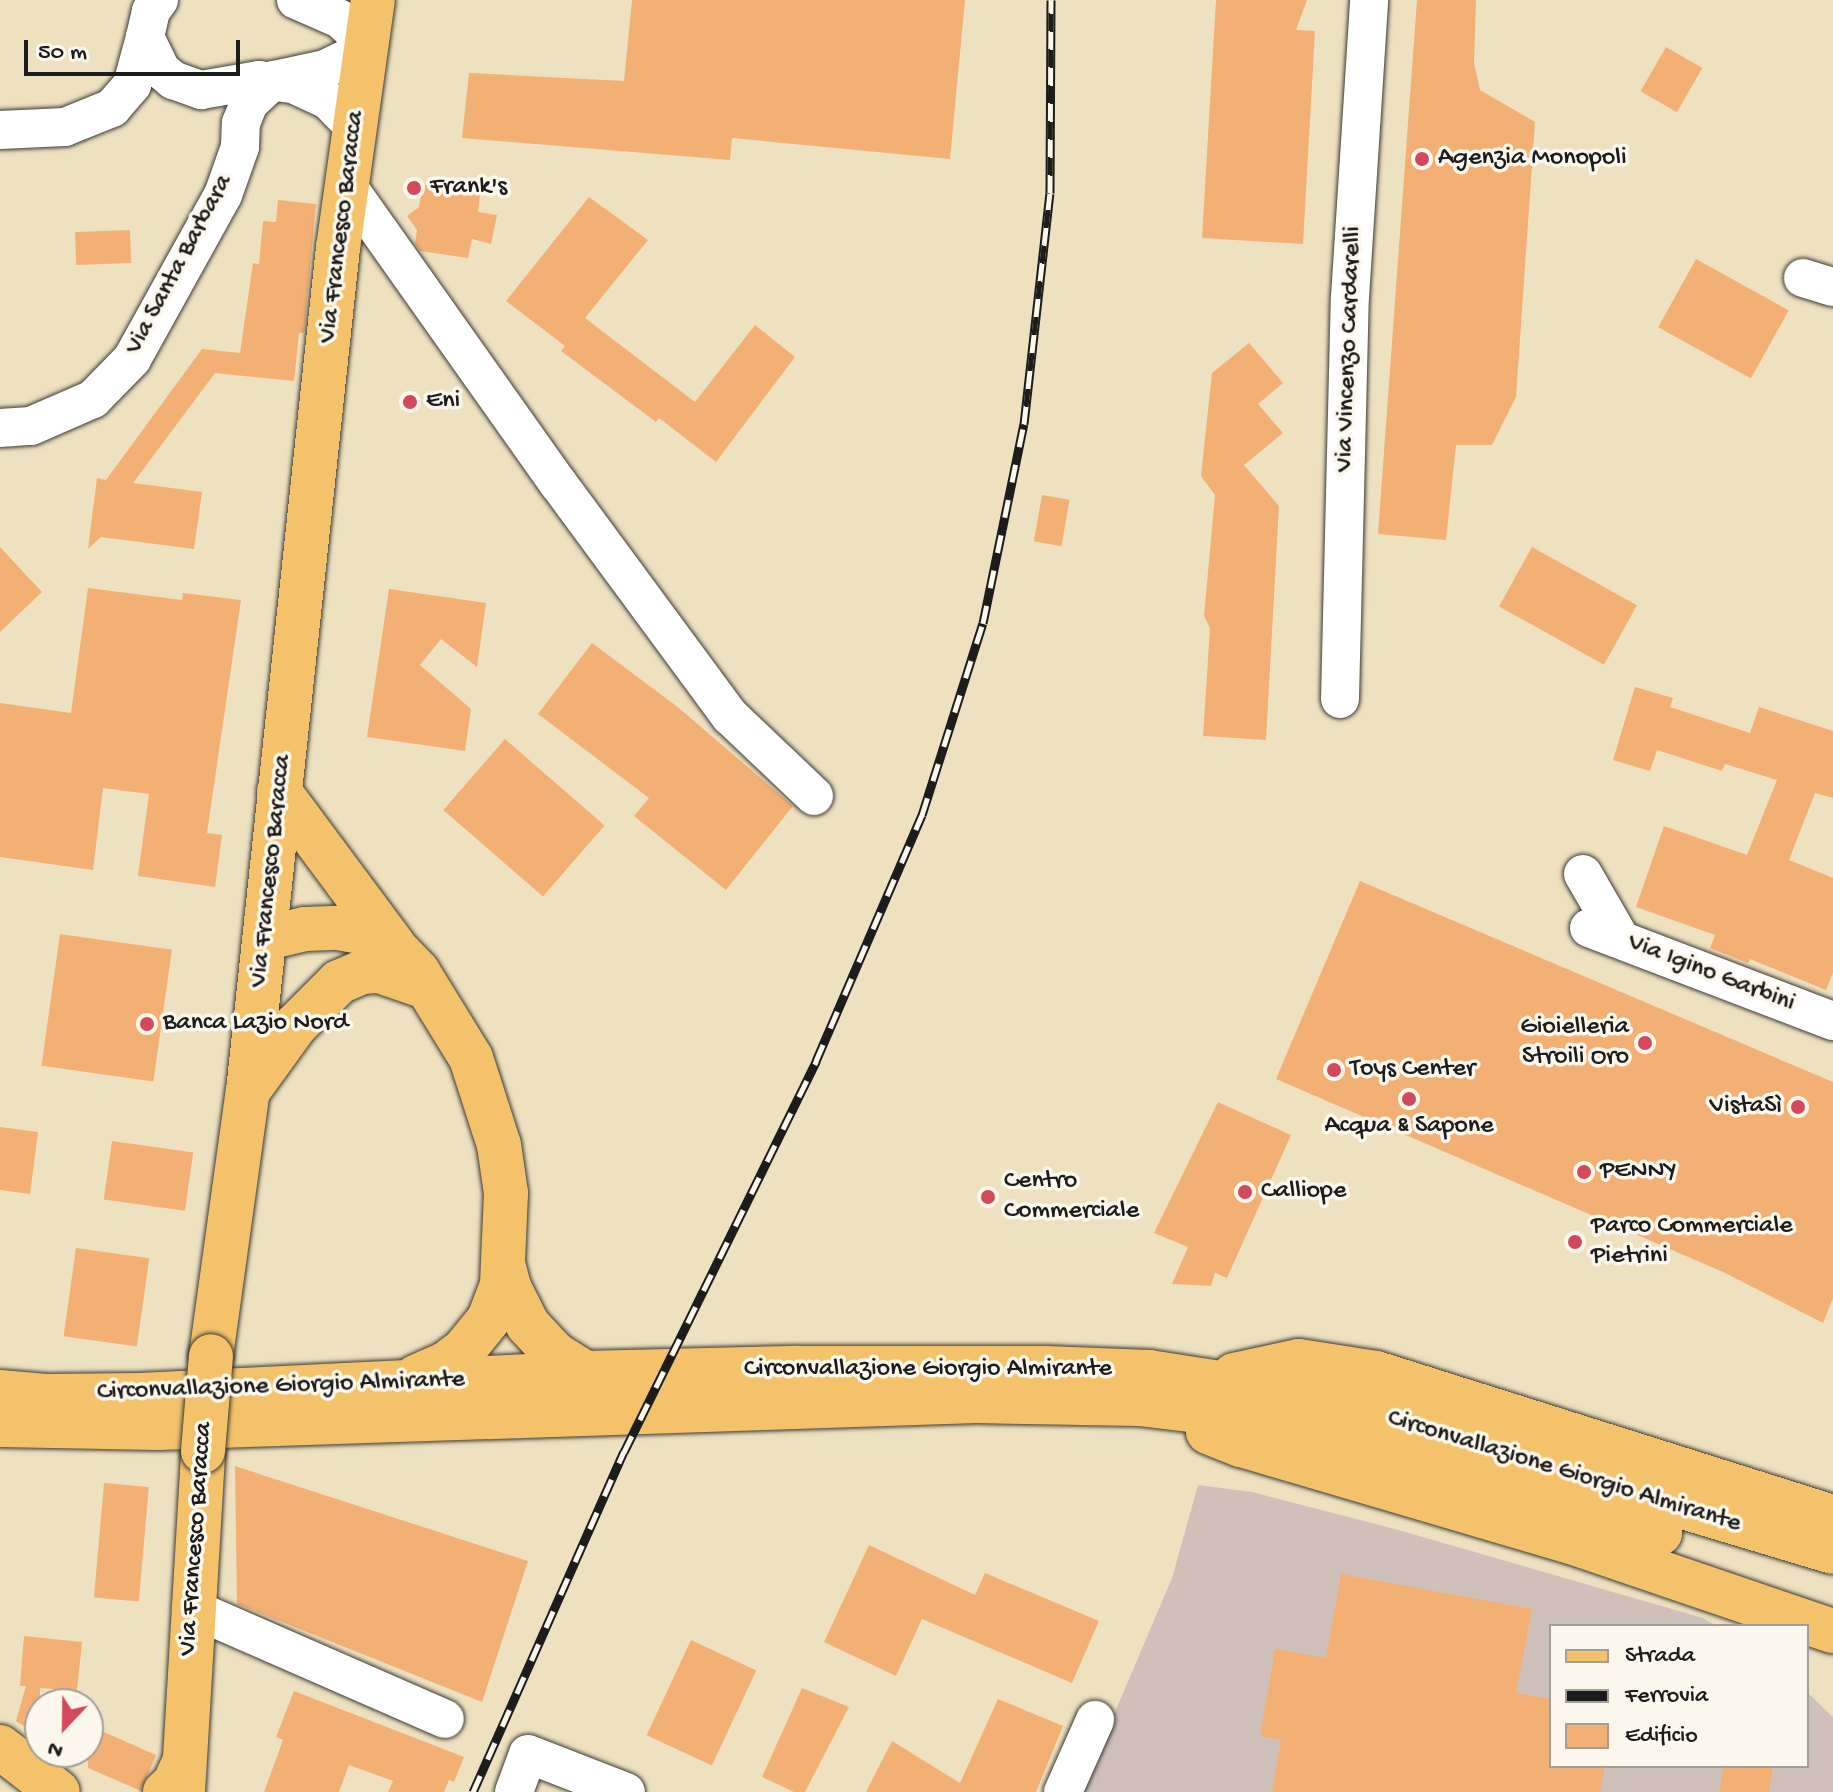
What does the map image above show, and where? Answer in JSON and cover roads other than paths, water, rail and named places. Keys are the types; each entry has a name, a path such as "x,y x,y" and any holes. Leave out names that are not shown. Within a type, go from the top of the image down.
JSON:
{"main road":[{"name":"Via Francesco Baracca","path":"177,1782 211,1356 248,1091 346,184 373,0"},
{"path":"279,791 379,960"},
{"path":"266,938 305,929 338,928 360,932 379,960 418,972 471,1058 499,1145 506,1193 504,1267 489,1319 464,1350 428,1373 386,1384"},
{"path":"248,1091 316,1002 339,982 379,960"},
{"path":"504,1267 509,1287 528,1325 555,1354 586,1373"},
{"path":"1212,1380 1299,1361 1376,1373 1833,1517"},
{"name":"Circonvallazione Giorgio Almirante","path":"0,1392 46,1396 140,1395 586,1373 967,1367 1149,1372 1323,1399 1503,1450 1656,1501 1833,1552"},
{"name":"Circonvallazione Giorgio Almirante","path":"0,1425 158,1428 977,1401 1139,1404 1256,1418 1345,1438 1469,1471 1617,1521 1833,1582"},
{"path":"1139,1404 1241,1445 1571,1542 1833,1631"},
{"path":"0,1747 58,1792"}],"street":[{"path":"151,12 161,70 186,87 201,90 325,69 358,53 367,44 340,19 296,0"},
{"name":"Via Vincenzo Cardarelli","path":"1340,699 1350,297 1369,0"},
{"path":"0,130 65,127 112,108 132,85 151,12"},
{"path":"274,80 311,90 329,101 354,127"},
{"name":"Via Santa Barbara","path":"0,428 31,426 93,399 132,359 223,195 240,147 241,123 249,103 274,80"},
{"path":"346,184 558,483 730,716 814,796"},
{"name":"Via Igino Garbini","path":"1583,874 1604,933 1833,1021"},
{"path":"191,1608 445,1719"},
{"path":"1063,1792 1095,1720"},
{"path":"514,1792 528,1754 626,1792"}],"railway":[{"path":"473,1792 624,1452 816,1061 922,815 983,623 1024,424 1050,193 1051,0"}],"place":[{"name":"Agenzia Monopoli","path":"1422,159"},
{"name":"Frank's","path":"414,188"},
{"name":"Eni","path":"410,402"},
{"name":"Banca Lazio Nord","path":"147,1024"},
{"name":"Gioielleria Stroili Oro","path":"1645,1043"},
{"name":"Toys Center","path":"1334,1070"},
{"name":"Acqua & Sapone","path":"1409,1099"},
{"name":"VistaSì","path":"1798,1107"},
{"name":"PENNY","path":"1584,1172"},
{"name":"Calliope","path":"1245,1192"},
{"name":"Centro Commerciale","path":"988,1197"},
{"name":"Parco Commerciale Pietrini","path":"1575,1242"}]}
